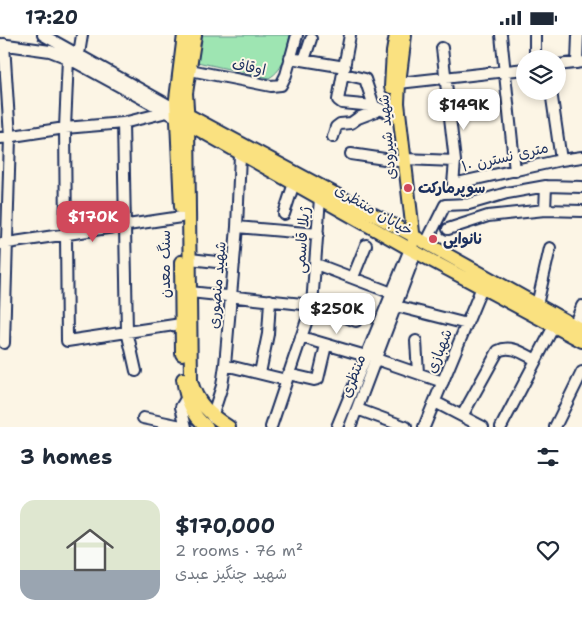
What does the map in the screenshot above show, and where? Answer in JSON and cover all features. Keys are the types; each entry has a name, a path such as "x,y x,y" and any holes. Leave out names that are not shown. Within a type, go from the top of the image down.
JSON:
{"main road":[{"path":"178,114 177,92 184,35"},
{"path":"178,114 186,93 195,35"},
{"name":"شهید شیرودی","path":"396,35 391,78 393,115 413,250"},
{"name":"شهید شیرودی","path":"401,160 398,83 405,35"},
{"name":"خیابان منتظری","path":"178,114 240,154 582,341"},
{"name":"خیابان منتظری","path":"178,114 411,234 578,328"},
{"name":"سنگ معدن","path":"178,114 182,376 192,402"},
{"name":"سنگ معدن","path":"178,114 190,259 192,402"},
{"path":"192,402 201,423 210,422 229,427"}],"street":[{"path":"43,35 178,114"},
{"path":"78,54 82,35"},
{"name":"اوقاف","path":"190,70 271,86 281,85 286,75 297,35"},
{"path":"350,35 338,100 340,103 377,108 393,115"},
{"path":"501,35 515,171"},
{"path":"535,35 535,50"},
{"path":"566,64 580,62 578,35"},
{"path":"304,60 311,39"},
{"path":"4,343 5,137 2,44 50,51 68,57 178,114"},
{"name":"۱۰ متری نسترن","path":"442,48 455,161 453,184 561,159 582,157"},
{"path":"68,57 66,128 68,341 181,324"},
{"path":"290,58 344,70 365,79 377,108"},
{"path":"398,83 516,70"},
{"path":"552,100 561,159"},
{"path":"333,137 336,127 340,124 351,123 377,108"},
{"path":"5,137 66,128 123,123 178,114"},
{"path":"123,123 127,331 136,371"},
{"name":"شهید منصوری","path":"210,422 222,386 225,365 237,227 240,154"},
{"path":"351,154 401,160 455,161"},
{"path":"284,214 294,183"},
{"path":"426,243 445,205 469,204 507,193 546,186 582,187"},
{"path":"545,210 546,186"},
{"name":"ژیلا قاسمی","path":"271,427 312,305 320,198"},
{"path":"448,229 488,215 545,210 581,213"},
{"path":"3,243 181,217"},
{"path":"237,227 318,234"},
{"path":"353,277 366,245"},
{"path":"537,305 550,249"},
{"name":"منتظری","path":"350,427 392,293 413,250"},
{"name":"منتظری","path":"337,427 396,306 413,250"},
{"path":"190,259 234,264"},
{"path":"316,264 392,293"},
{"name":"شهبازی","path":"424,427 482,287"},
{"path":"190,291 312,305 356,321"},
{"path":"260,373 268,334 270,300"},
{"path":"396,306 467,324"},
{"path":"578,328 582,306"},
{"path":"501,427 554,326"},
{"path":"301,337 371,357 443,382"},
{"path":"416,341 418,373"},
{"path":"225,365 260,373 314,380 318,379 326,345"},
{"path":"462,416 498,351 504,347 510,348 536,360"},
{"path":"555,427 582,372"},
{"path":"142,418 186,427 181,407 192,402"},
{"path":"435,402 483,427"},
{"path":"357,409 404,427"}],"green space":[{"path":"202,35 290,35 282,65 269,78 197,62"}],"place":[{"name":"سوپرمارکت","path":"408,188"},
{"name":"نانوایی","path":"433,239"}]}
